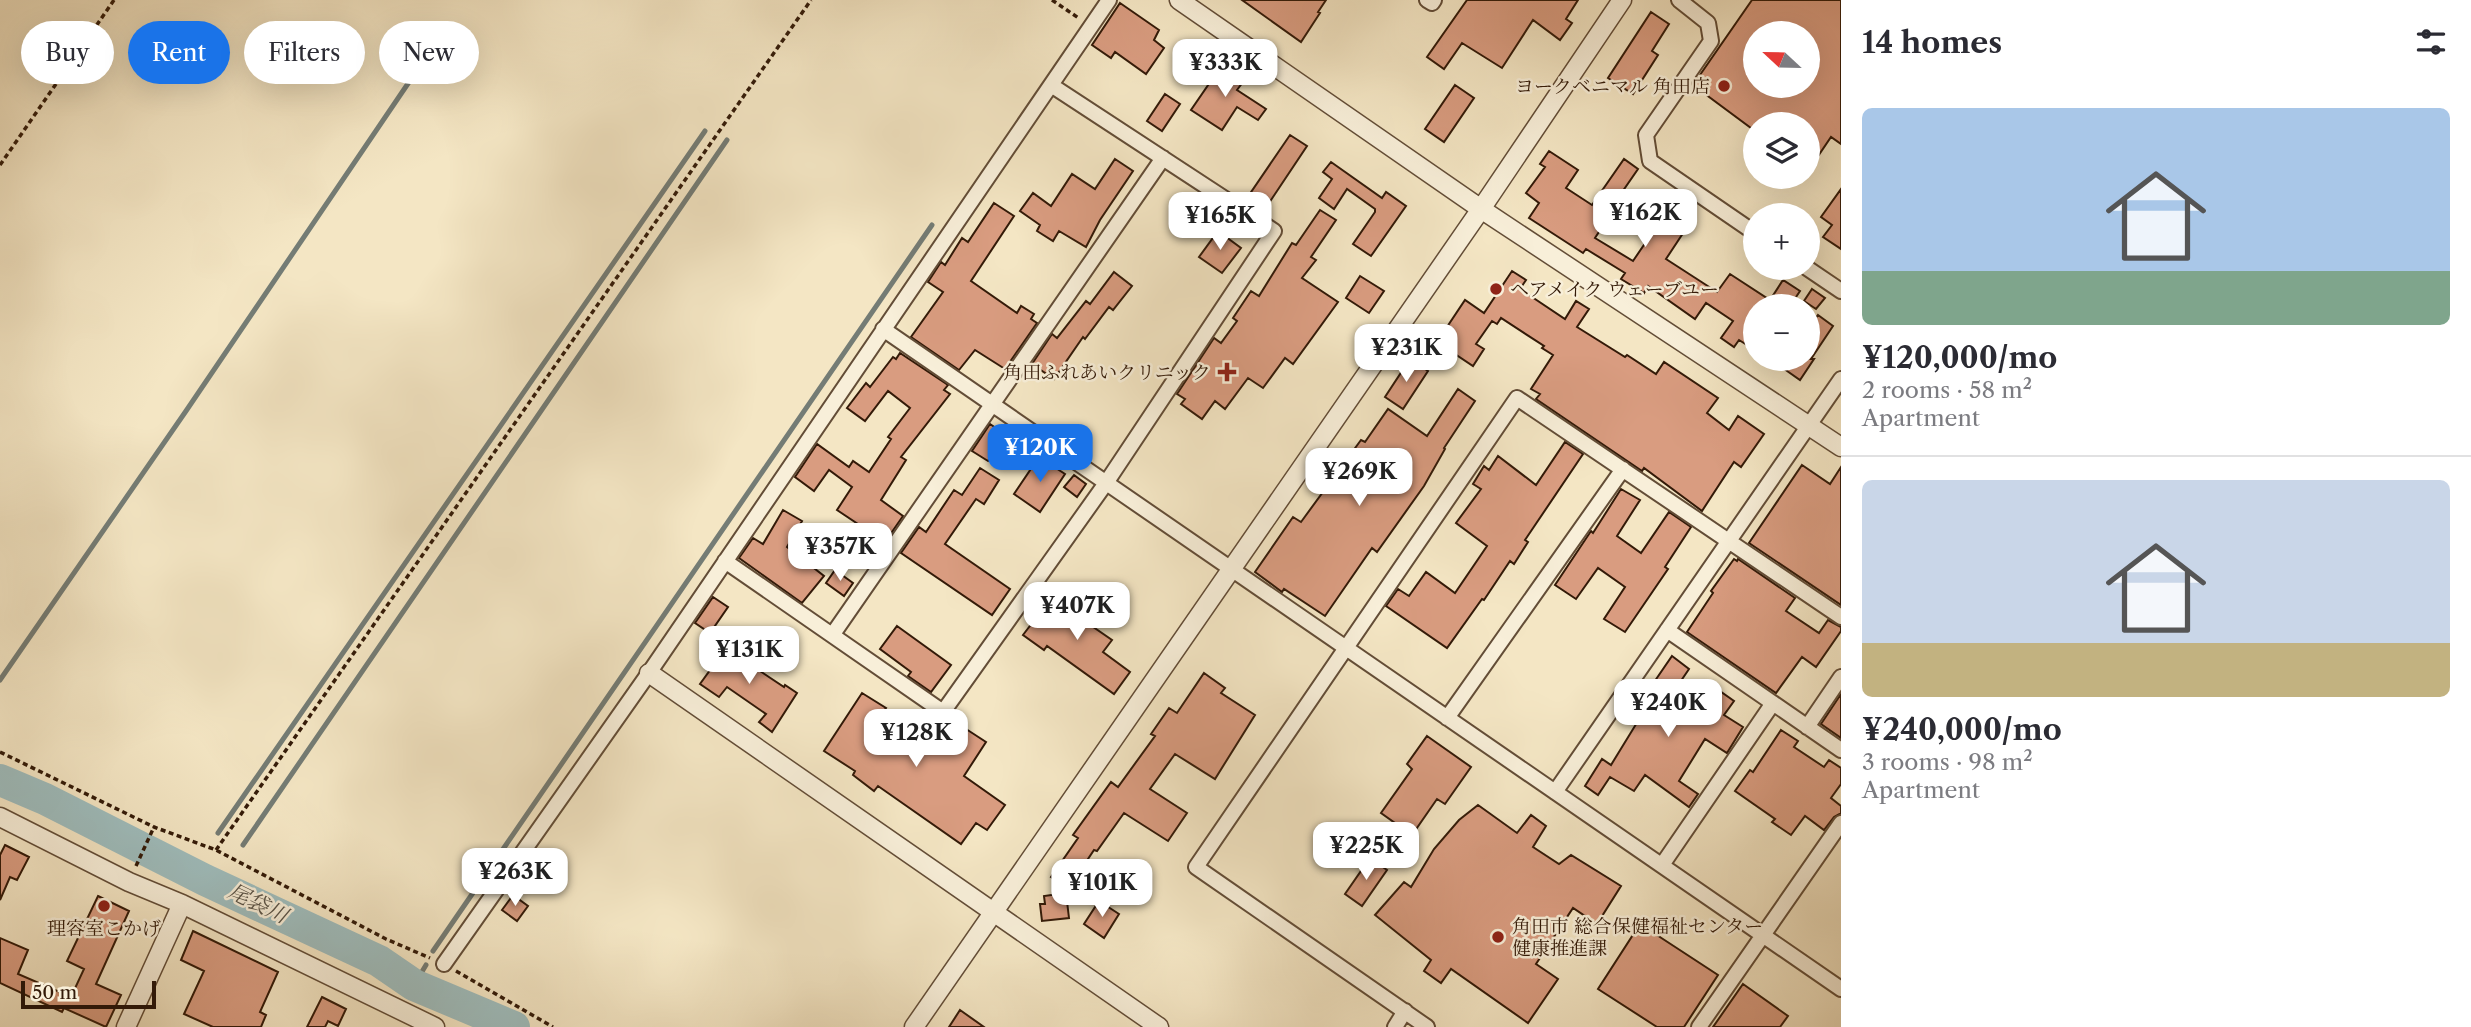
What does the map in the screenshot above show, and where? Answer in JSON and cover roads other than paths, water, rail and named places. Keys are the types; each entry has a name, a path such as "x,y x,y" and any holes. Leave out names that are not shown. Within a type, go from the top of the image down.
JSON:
{"street":[{"path":"444,964 649,673 1109,0"},
{"path":"1179,0 1481,208 1841,447"},
{"path":"1427,0 1432,3 1434,0"},
{"path":"915,1027 1622,0"},
{"path":"1679,0 1708,23 1711,41 1646,135 1650,161 1743,225"},
{"path":"725,561 943,712 1106,483 1273,231 1051,85"},
{"path":"833,634 1163,158"},
{"path":"1820,277 1841,291"},
{"path":"883,329 1841,989"},
{"path":"1555,792 1841,379"},
{"path":"1427,1027 1196,867 1517,398 1841,617"},
{"path":"1447,718 1623,469"},
{"path":"1667,630 1841,750"},
{"path":"649,673 1159,1027"},
{"path":"1807,727 1841,677"},
{"path":"1662,865 1773,703"},
{"path":"0,817 129,882 183,904 435,1027"},
{"path":"1699,1027 1841,823"},
{"path":"126,1027 183,904"},
{"path":"1395,1027 1405,1011"}],"waterway":[{"path":"0,680 408,84"},
{"path":"218,833 705,131"},
{"path":"243,845 727,140"},
{"path":"433,951 932,225"},
{"name":"尾袋川","path":"0,780 45,799 205,880 379,961 414,985 514,1027"},
{"path":"414,985 426,965"}],"place":[{"name":"ヨークベニマル 角田店","path":"1724,86"},
{"name":"ヘアメイク ウェーブユー","path":"1496,289"},
{"name":"角田ふれあいクリニック","path":"1227,372"},
{"name":"理容室こかげ","path":"104,906"},
{"name":"角田市 総合保健福祉センター 健康推進課","path":"1498,937"}]}
